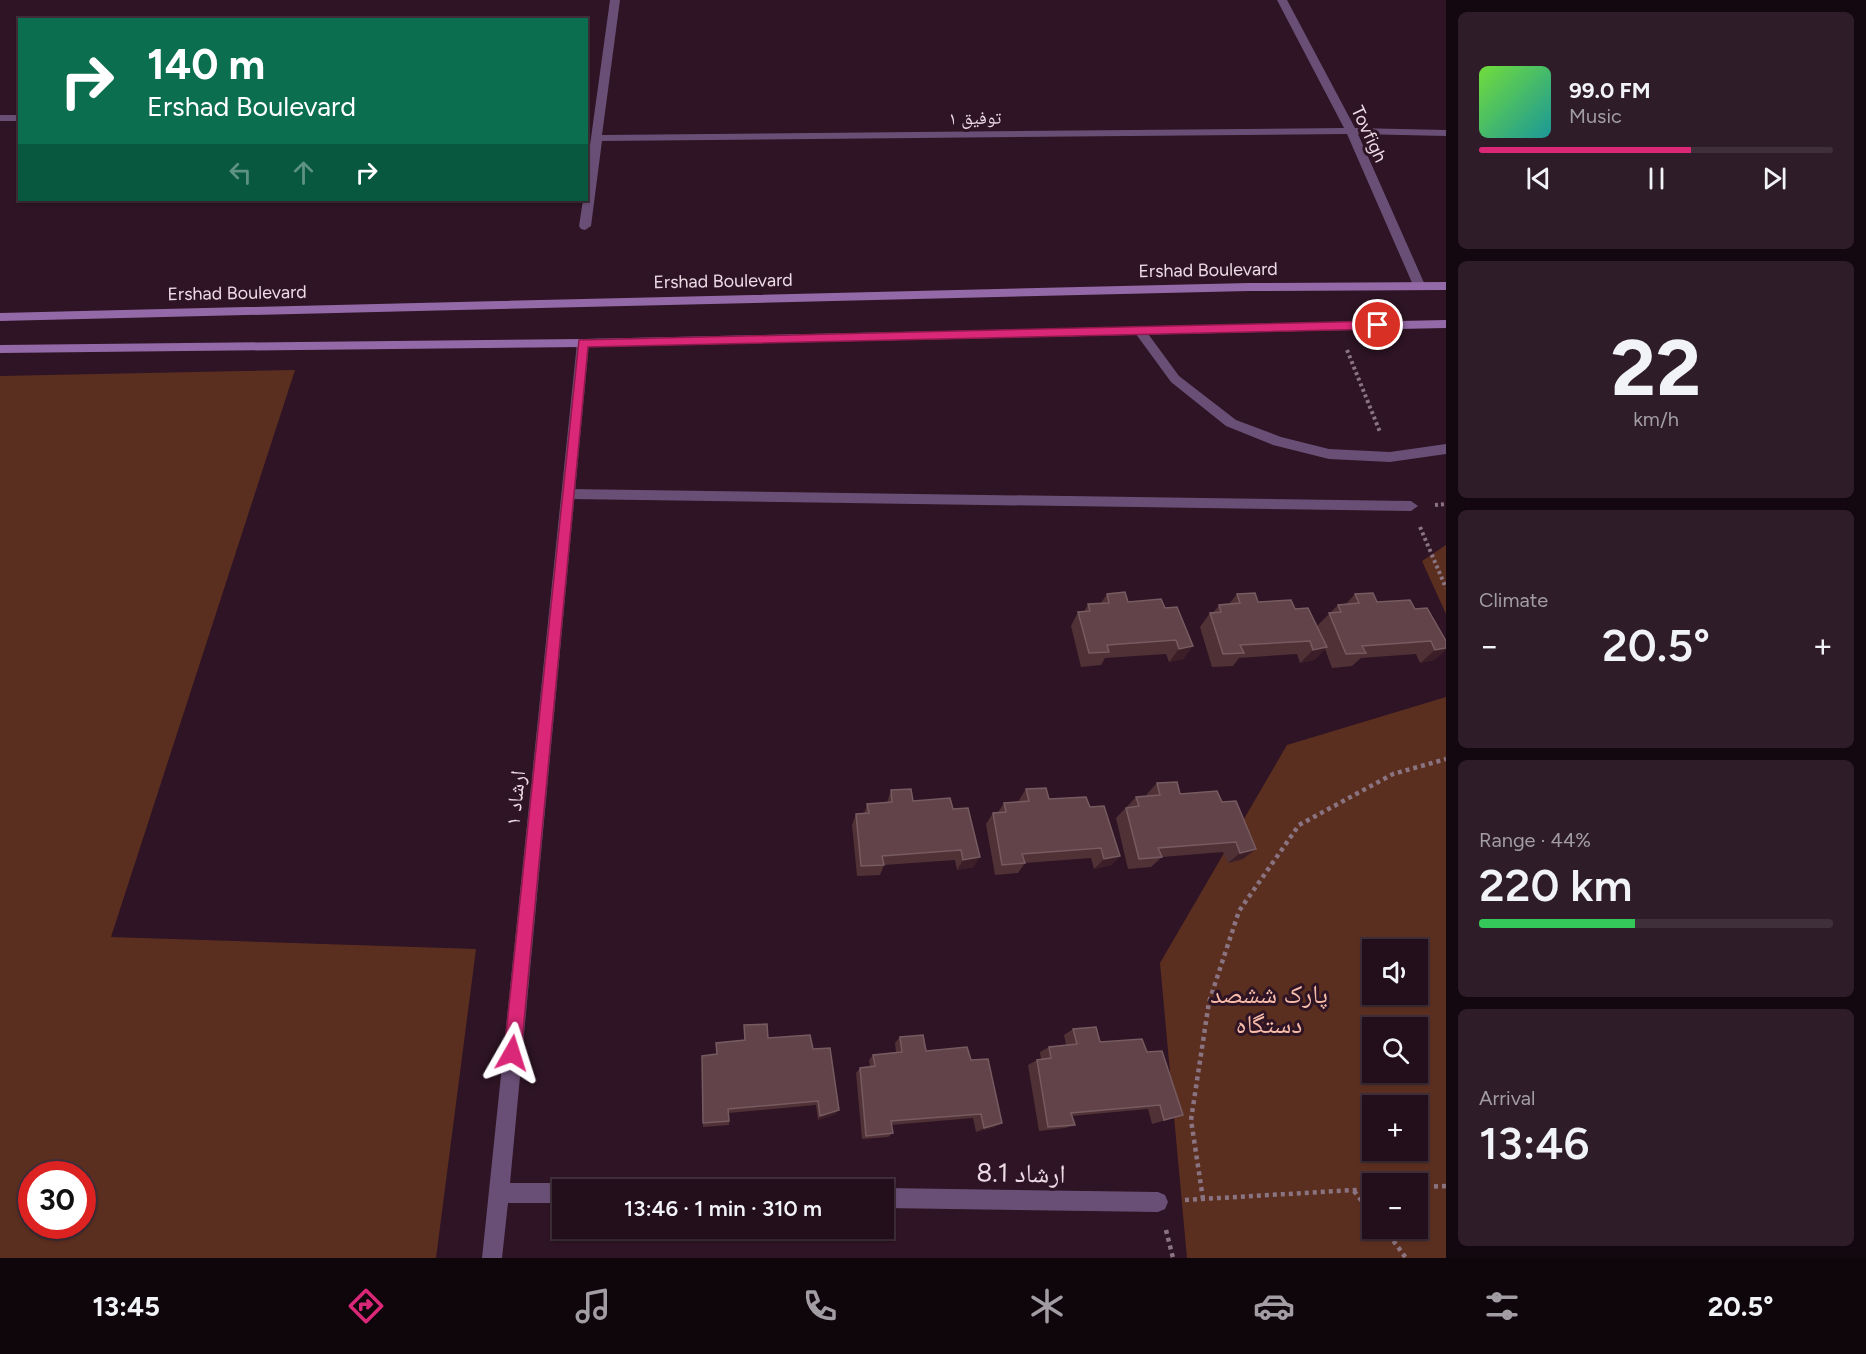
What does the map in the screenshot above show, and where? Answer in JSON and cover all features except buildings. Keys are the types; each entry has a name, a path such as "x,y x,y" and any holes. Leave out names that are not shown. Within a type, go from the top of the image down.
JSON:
{"main road":[{"name":"Ershad Boulevard","path":"0,317 1446,286"},
{"path":"0,349 583,343 1446,324"}],"street":[{"path":"585,226 615,0"},
{"name":"Tovfigh","path":"1282,0 1351,131 1419,285"},
{"path":"0,118 18,118"},
{"name":"توفیق ۱","path":"588,127 598,132 1351,131 1446,133"},
{"path":"1139,330 1175,379 1231,423 1278,441 1329,454 1390,457 1446,449"},
{"name":"ارشاد ۱","path":"492,1258 583,343"},
{"path":"569,494 1411,506"},
{"path":"498,1192 552,1193"},
{"name":"ارشاد 8.1","path":"894,1198 1158,1202"}],"path":[{"path":"1203,1199 1191,1120 1209,1002 1239,911 1299,825 1393,774 1446,759"},
{"path":"1428,1187 1446,1186"},
{"path":"1354,1190 1362,1201"},
{"path":"1158,1202 1362,1190"},
{"path":"1392,1239 1407,1258"}],"green space":[{"path":"295,370 111,937 476,949 436,1258 0,1258 0,376"},
{"path":"1446,545 1446,614 1422,561"},
{"name":"پارک‌ ششصد دستگاه","path":"1446,697 1446,1258 1187,1258 1160,963 1287,745"}],"route":[{"path":"512,1053 583,343 1378,325"}]}
